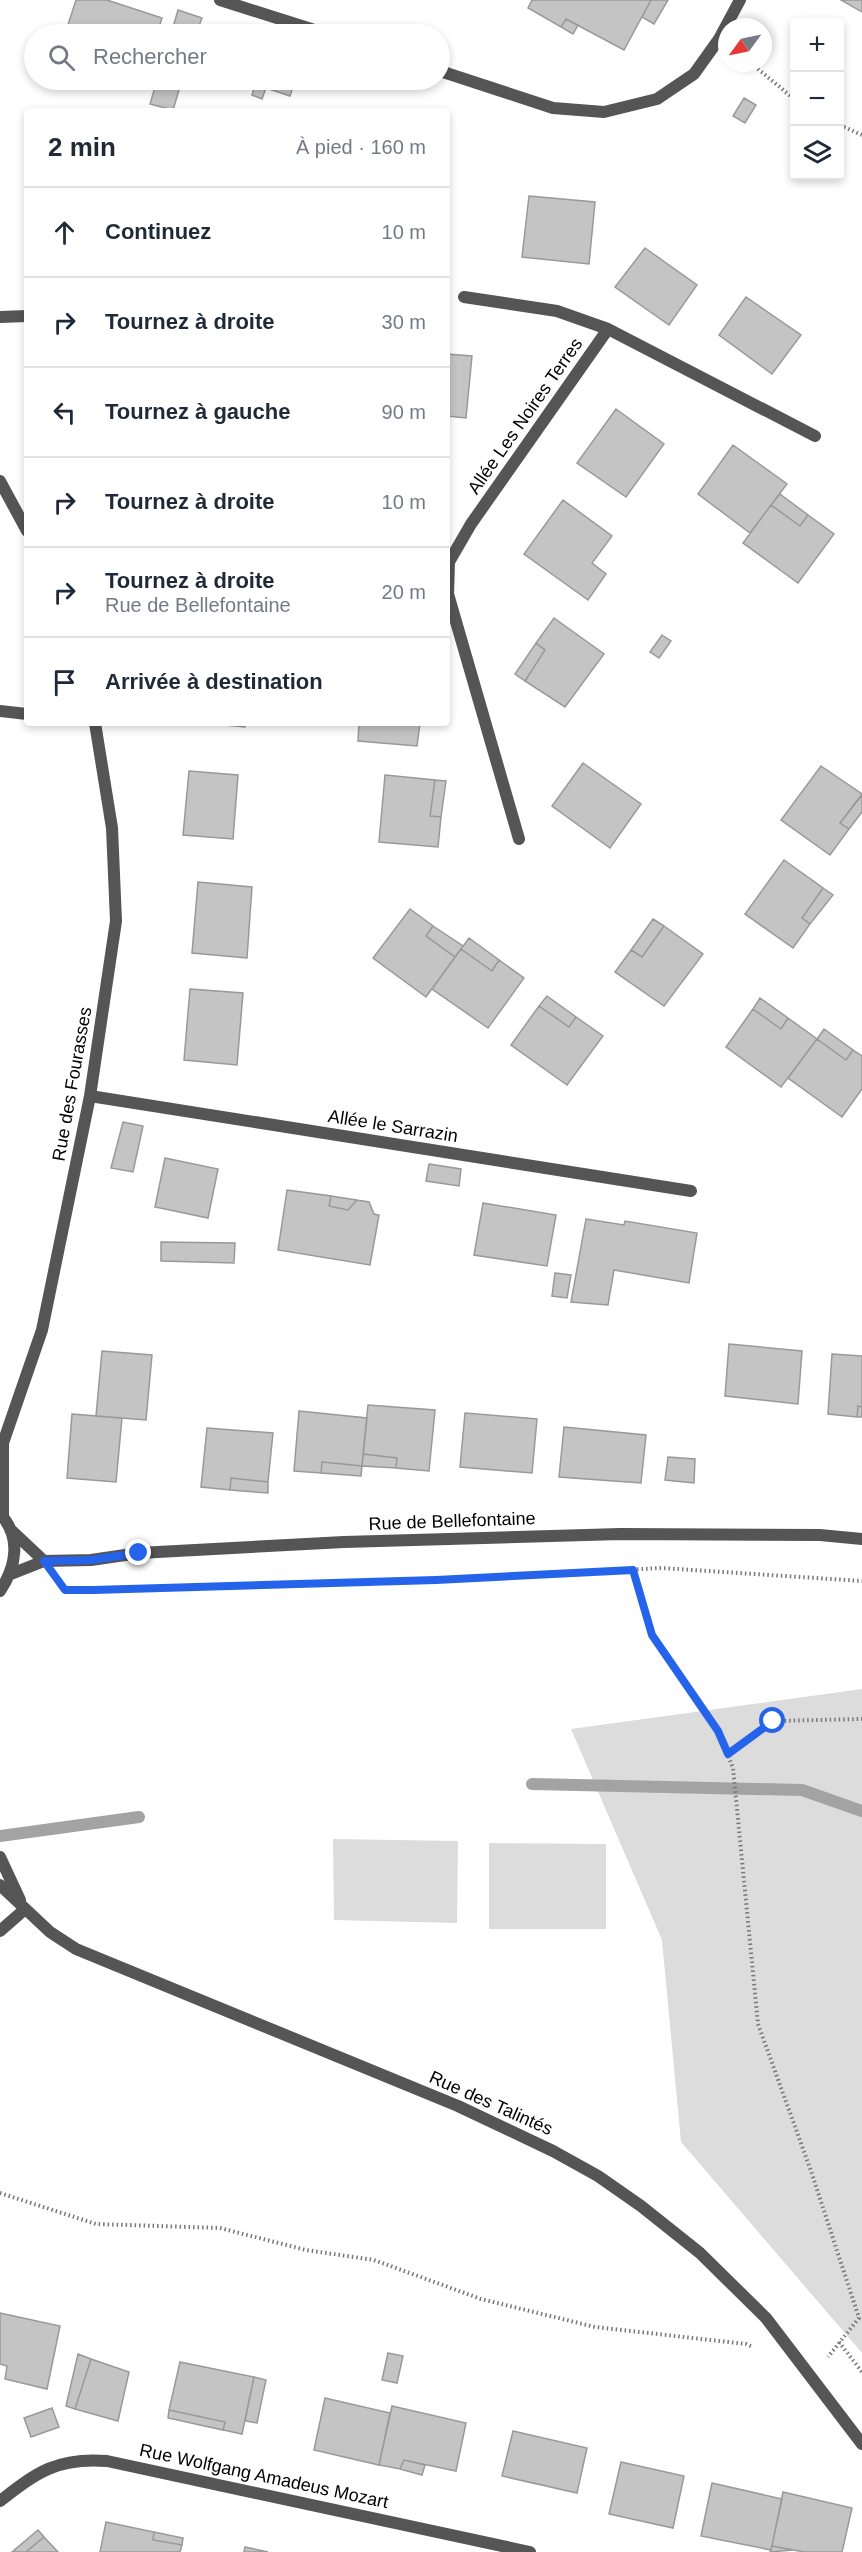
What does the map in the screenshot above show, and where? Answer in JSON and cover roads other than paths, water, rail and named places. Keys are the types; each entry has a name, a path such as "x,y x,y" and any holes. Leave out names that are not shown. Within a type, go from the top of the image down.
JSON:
{"street":[{"path":"220,0 296,24"},
{"path":"450,74 553,108 604,112 657,99 694,74 719,39 740,0"},
{"name":"Allée Les Noires Terres","path":"464,297 557,311 608,329 815,436"},
{"path":"0,317 24,316"},
{"name":"Allée Les Noires Terres","path":"450,560 471,524 608,329"},
{"path":"0,481 24,525"},
{"name":"Allée Les Noires Terres","path":"450,610 452,625 519,839"},
{"path":"0,711 24,714"},
{"name":"Rue des Fourasses","path":"2,1515 1,1444 42,1330 90,1096 116,921 112,828 95,726"},
{"name":"Allée le Sarrazin","path":"90,1096 691,1191"},
{"path":"2,1515 10,1529 44,1561"},
{"path":"0,1591 11,1574 14,1559 10,1529"},
{"name":"Rue de Bellefontaine","path":"11,1574 44,1561 91,1560 173,1551 435,1539 620,1534 820,1535 862,1539"},
{"name":"Rue des Talintés","path":"0,1857 24,1910"},
{"name":"Rue des Talintés","path":"0,1885 50,1932 76,1949 458,2106 553,2151 598,2176 641,2206 700,2253 766,2318 813,2376 862,2444"},
{"path":"0,1931 24,1910"},
{"name":"Rue Wolfgang Amadeus Mozart","path":"0,2501 32,2476 49,2467 84,2459 107,2461 530,2552"}],"waterway":[{"path":"532,1784 802,1790 862,1811"},
{"path":"0,1836 139,1817"}]}
